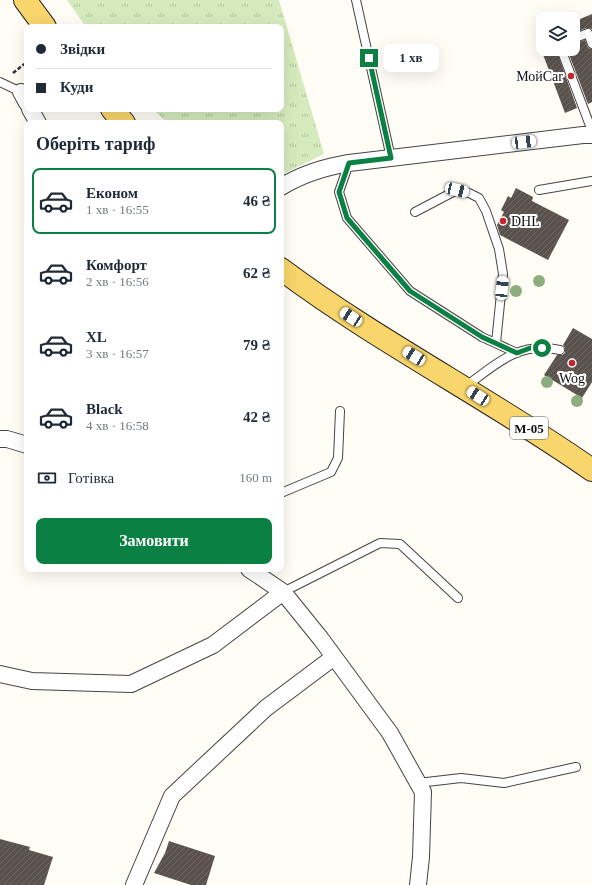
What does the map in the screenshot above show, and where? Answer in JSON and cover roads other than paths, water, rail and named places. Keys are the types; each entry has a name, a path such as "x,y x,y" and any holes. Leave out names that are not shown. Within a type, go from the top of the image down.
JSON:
{"main road":[{"path":"25,0 43,24"},
{"path":"115,112 121,120"},
{"name":"М-05","path":"284,271 362,324 465,387 592,470"}],"street":[{"path":"284,185 316,170 349,163 592,135"},
{"path":"0,439 7,439 24,444"},
{"path":"253,572 283,592 334,657 390,732 423,792 421,857 418,885"},
{"path":"0,674 32,681 131,684 213,645 283,592"},
{"path":"134,885 172,796 266,708 334,657"}],"lane":[{"path":"356,0 391,158"},
{"path":"580,36 588,33 592,44"},
{"path":"564,56 592,131"},
{"path":"0,82 24,98"},
{"path":"349,163 339,192 347,218 410,291 482,337 517,353"},
{"path":"539,190 592,181"},
{"path":"414,212 457,190 469,193 479,198 486,211 498,249 503,274 496,343"},
{"path":"465,387 507,356 533,347 560,350"},
{"path":"284,491 331,472 338,458 340,411"},
{"path":"283,592 380,543 400,544 458,598"},
{"path":"418,783 461,778 504,783 576,767"}],"place":[{"name":"МойCar","path":"571,76"},
{"name":"DHL","path":"503,221"},
{"name":"Wog","path":"572,363"}]}
